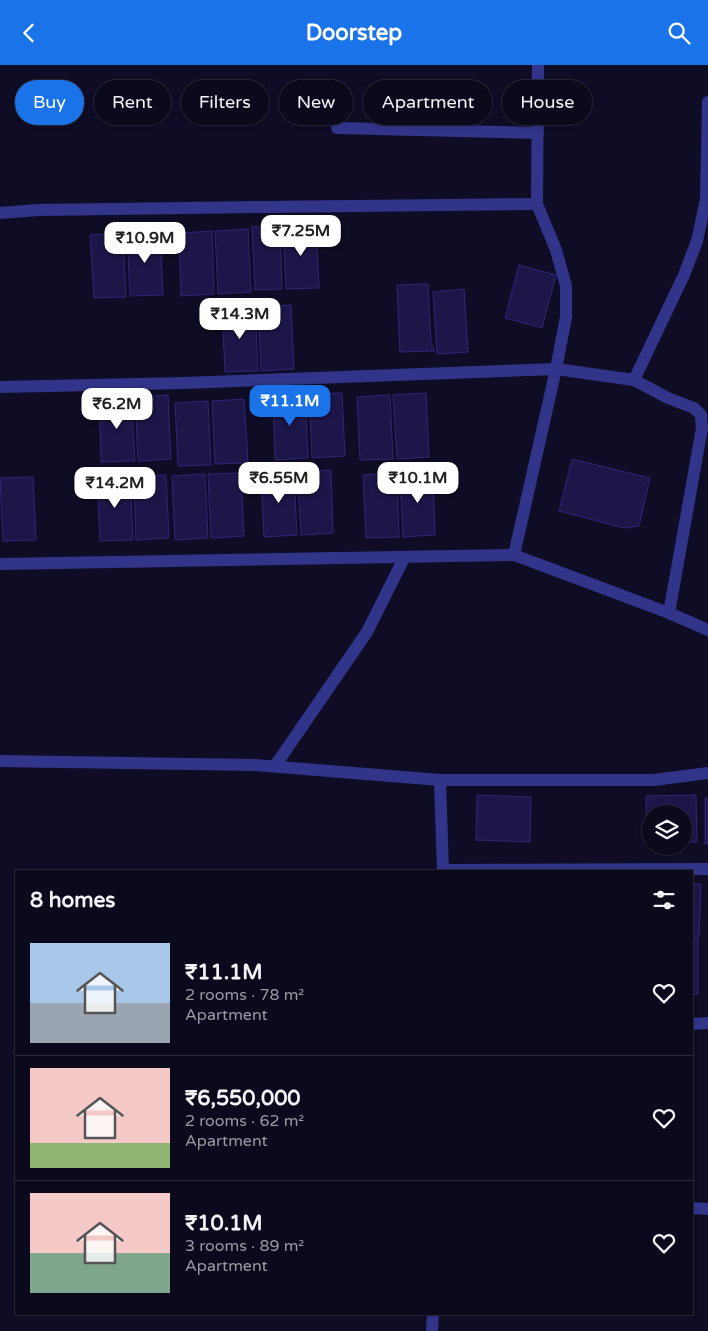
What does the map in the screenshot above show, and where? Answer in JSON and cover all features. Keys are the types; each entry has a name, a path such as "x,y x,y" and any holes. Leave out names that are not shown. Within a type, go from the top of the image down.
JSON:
{"street":[{"path":"514,555 566,317 566,286 556,250 537,204 538,65"},
{"path":"634,380 684,275 697,241 706,199 708,102"},
{"path":"338,128 538,133"},
{"path":"0,213 38,210 537,204"},
{"path":"0,387 184,383 556,369 634,380 668,398 694,408 702,415 702,428 669,613"},
{"path":"0,564 514,555 669,613 708,630"},
{"path":"275,766 368,632 404,558"},
{"path":"0,761 255,765 440,780 654,780 708,773"},
{"path":"440,780 443,870"},
{"path":"576,870 708,869"},
{"path":"693,1024 708,1023"},
{"path":"693,1208 708,1209"},
{"path":"432,1331 433,1315"}],"building":[{"path":"316,224 319,288 286,289 283,226"},
{"path":"280,226 282,289 255,290 252,227"},
{"path":"248,229 251,292 218,294 215,231"},
{"path":"160,231 163,295 130,296 127,233"},
{"path":"212,231 214,294 181,296 179,233"},
{"path":"123,233 126,297 94,298 90,235"},
{"path":"519,265 556,275 542,328 505,318"},
{"path":"428,284 431,344 435,351 400,352 397,285"},
{"path":"464,289 468,352 437,354 433,292"},
{"path":"291,305 294,369 261,371 258,307"},
{"path":"255,307 258,371 225,372 222,309"},
{"path":"342,393 345,456 312,458 309,394"},
{"path":"426,393 429,457 397,459 393,395"},
{"path":"168,395 171,459 138,461 135,397"},
{"path":"305,395 308,458 275,460 273,396"},
{"path":"390,395 393,459 360,460 357,397"},
{"path":"131,397 135,461 101,462 99,399"},
{"path":"244,399 248,463 215,464 212,401"},
{"path":"208,401 211,465 178,466 175,403"},
{"path":"572,459 650,478 639,526 624,528 559,511"},
{"path":"331,470 333,533 301,535 297,471"},
{"path":"294,472 297,535 264,537 261,474"},
{"path":"433,472 435,535 403,537 400,473"},
{"path":"241,473 244,536 211,538 208,474"},
{"path":"397,473 399,537 366,538 363,475"},
{"path":"205,474 208,538 175,540 172,476"},
{"path":"166,475 169,538 136,540 134,476"},
{"path":"33,477 36,540 3,541 0,478"},
{"path":"130,477 133,540 100,541 97,478"},
{"path":"477,795 531,797 530,842 476,840"},
{"path":"696,795 697,842 692,842 692,805 646,805 646,796"},
{"path":"705,798 708,798 708,844 705,844"},
{"path":"693,884 701,884 699,937 693,937"},
{"path":"693,939 698,939 698,994 693,994"}]}
